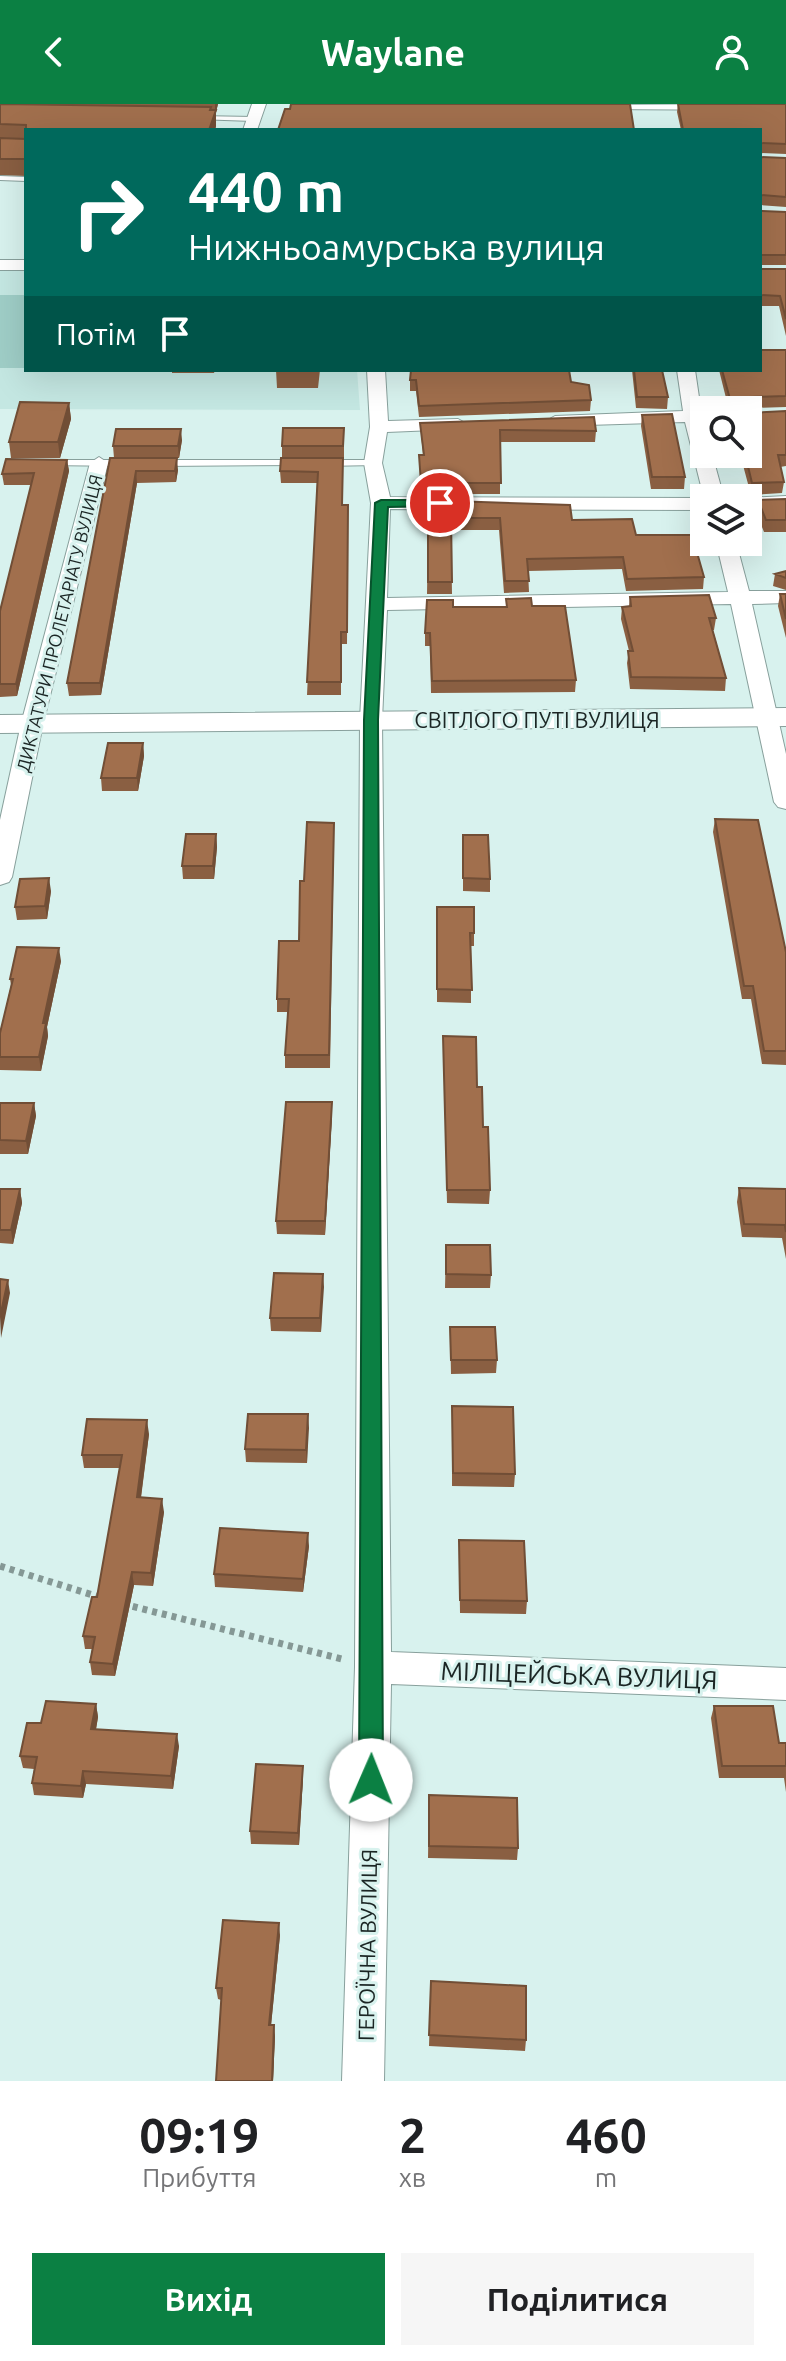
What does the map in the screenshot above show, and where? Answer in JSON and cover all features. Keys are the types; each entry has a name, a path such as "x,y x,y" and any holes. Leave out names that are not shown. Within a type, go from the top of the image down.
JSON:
{"main road":[{"name":"СВІТЛОГО ПУТІ ВУЛИЦЯ","path":"0,724 775,717"}],"street":[{"path":"252,124 259,104"},
{"path":"579,105 654,109 786,106"},
{"path":"0,265 24,265"},
{"name":"ГЕРОЇЧНА ВУЛИЦЯ","path":"363,2081 373,1667 371,720 379,604 381,503 373,463 379,427 376,372"},
{"path":"687,372 693,396"},
{"path":"536,422 690,416"},
{"path":"379,427 473,424"},
{"name":"ДИКТАТУРИ ПРОЛЕТАРІАТУ ВУЛИЦЯ","path":"0,877 32,724 99,463"},
{"path":"762,503 786,502"},
{"path":"381,503 690,504"},
{"path":"730,556 775,717 786,802"},
{"path":"379,604 786,597"},
{"name":"МІЛІЦЕЙСЬКА ВУЛИЦЯ","path":"373,1667 786,1684"}],"lane":[{"path":"194,118 252,124"},
{"path":"0,178 24,179"},
{"path":"42,463 373,463"}],"path":[{"path":"0,1566 104,1599"},
{"path":"119,1603 373,1667"}],"shaded area":[{"path":"0,266 24,266 24,372 357,372 360,410 0,409"}],"green space":[{"path":"0,295 24,295 24,368 0,368"}],"building":[{"path":"0,104 211,107 210,110 216,110 210,128 26,128 26,125 0,124"},
{"path":"291,104 630,104 634,128 279,128 285,109 290,109"},
{"path":"678,104 786,104 786,144 762,143 762,128 683,128"},
{"path":"0,138 24,139 24,159 0,159"},
{"path":"762,157 786,158 786,197 762,195"},
{"path":"762,211 786,212 786,255 762,255"},
{"path":"762,269 786,269 786,319 780,296 762,295"},
{"path":"762,350 786,350 786,396 729,396 723,372 762,372"},
{"path":"411,372 569,372 571,382 589,385 591,400 419,406 416,380 410,380"},
{"path":"634,372 662,372 668,397 637,397"},
{"path":"20,402 69,403 58,442 9,442"},
{"path":"786,411 786,455 778,455 784,482 752,483 748,468 762,468 762,412"},
{"path":"672,414 685,477 652,477 642,415"},
{"path":"594,417 596,431 500,430 501,483 421,483 419,455 424,455 420,423"},
{"path":"283,428 344,428 343,446 282,446"},
{"path":"116,429 181,429 178,446 113,446"},
{"path":"110,458 177,458 175,471 136,471 100,683 67,683"},
{"path":"281,458 343,458 342,505 348,505 347,632 341,632 341,682 307,682 318,472 280,471"},
{"path":"6,459 67,460 16,684 0,684 0,611 34,473 2,474"},
{"path":"786,499 786,520 766,520 762,500"},
{"path":"422,500 570,505 572,520 632,519 636,535 690,535 690,556 698,556 704,577 627,579 623,557 527,559 529,581 505,581 500,518 451,518 452,582 428,582 428,520 423,520"},
{"path":"780,594 786,594 786,619"},
{"path":"709,595 716,618 709,618 726,678 631,677 628,651 633,651 622,607 631,606 630,597"},
{"path":"531,598 532,606 565,606 576,680 432,681 430,633 425,633 427,600 453,600 453,607 507,607 506,599"},
{"path":"108,743 143,743 137,778 101,778"},
{"path":"715,819 758,820 786,952 786,1051 764,1051 753,986 744,986"},
{"path":"307,822 334,823 329,1055 285,1055 289,999 277,999 279,941 299,941 300,881 304,881"},
{"path":"186,834 216,834 213,866 182,866"},
{"path":"463,835 488,835 490,879 463,878"},
{"path":"49,878 45,906 15,907 20,879"},
{"path":"437,907 474,907 474,933 470,933 472,990 437,989"},
{"path":"17,947 59,948 39,1057 0,1057 0,1033"},
{"path":"443,1036 476,1037 477,1087 482,1087 483,1127 488,1127 490,1190 447,1190"},
{"path":"286,1102 332,1102 325,1221 276,1221"},
{"path":"0,1103 34,1103 26,1141 0,1140"},
{"path":"739,1188 786,1189 786,1232 785,1225 744,1224"},
{"path":"0,1189 20,1189 11,1230 0,1230"},
{"path":"446,1245 490,1245 491,1275 446,1274"},
{"path":"274,1273 323,1274 320,1318 270,1318"},
{"path":"0,1279 8,1280 0,1317"},
{"path":"450,1327 495,1327 497,1360 451,1360"},
{"path":"452,1406 513,1407 515,1474 453,1473"},
{"path":"248,1414 308,1414 306,1450 245,1449"},
{"path":"87,1419 147,1420 137,1497 162,1499 151,1573 132,1572 113,1664 90,1662 95,1637 83,1636 92,1597 97,1597 122,1455 82,1455"},
{"path":"220,1528 308,1533 303,1579 214,1574"},
{"path":"459,1540 524,1541 527,1601 460,1600"},
{"path":"46,1701 96,1704 91,1729 177,1734 171,1776 83,1771 81,1786 32,1783 37,1757 20,1756 27,1723 41,1723"},
{"path":"714,1706 773,1706 779,1743 786,1743 786,1766 722,1766"},
{"path":"256,1764 303,1766 298,1833 250,1831"},
{"path":"429,1795 517,1798 518,1848 429,1846"},
{"path":"223,1920 279,1923 269,2025 274,2025 272,2081 216,2081 222,1988 216,1988"},
{"path":"431,1981 526,1986 526,2040 429,2035"}],"route":[{"path":"371,1780 371,720 379,604 381,503 440,503"}]}
